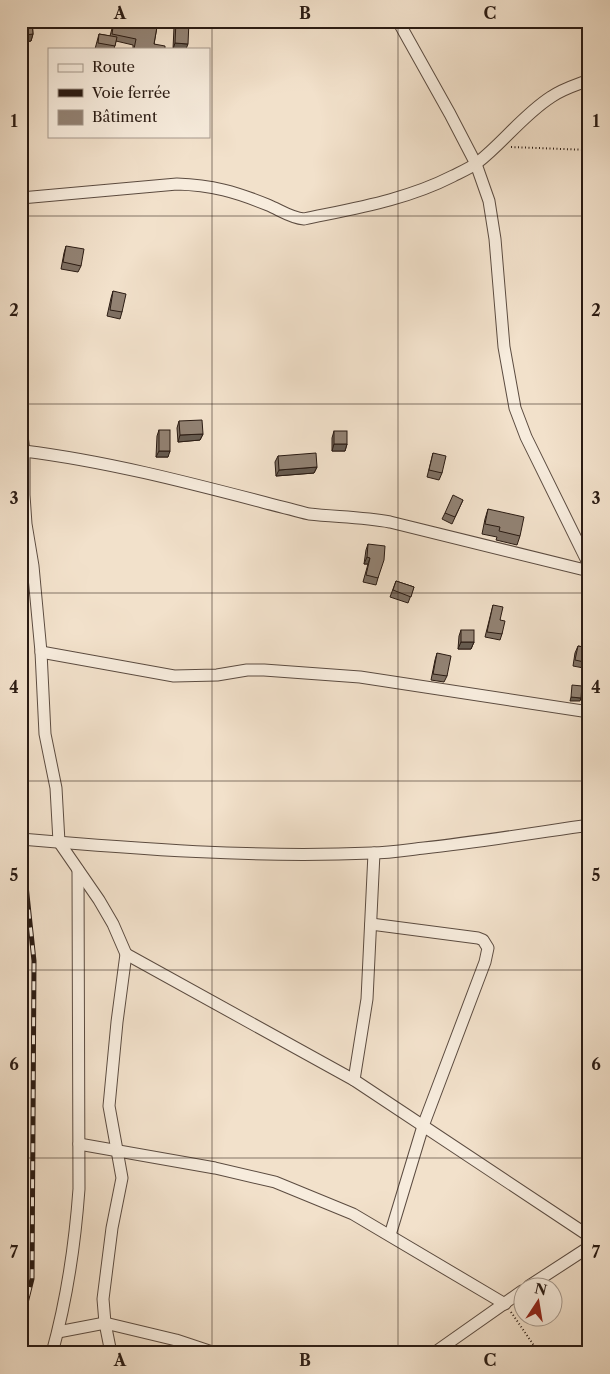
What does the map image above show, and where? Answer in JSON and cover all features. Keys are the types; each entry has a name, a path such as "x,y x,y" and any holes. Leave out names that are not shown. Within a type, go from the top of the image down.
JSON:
{"street":[{"path":"398,21 476,164 489,201 495,239 504,347 515,408 526,437 589,565"},
{"path":"21,198 177,184 199,185 226,190 270,206 296,219 387,202 437,184 476,164 533,110 567,88 589,80"},
{"path":"21,428 24,451 26,524 33,566 41,652 45,734 56,788 59,842 99,900 113,924 126,954 116,1022 109,1106 122,1178 112,1228 103,1299 105,1323 112,1353"},
{"path":"24,451 72,457 309,514 366,518 390,522 589,572"},
{"path":"41,652 174,676 217,675 247,670 360,676 589,712"},
{"path":"21,839 115,847 305,855 374,853 480,842 589,824"},
{"path":"354,1080 367,999 374,853"},
{"path":"52,1353 68,1281 76,1232 79,1189 78,870"},
{"path":"371,924 478,938 483,940 488,948 485,962 423,1126 390,1235"},
{"path":"126,954 354,1080 589,1236"},
{"path":"79,1144 215,1168 275,1182 353,1214 505,1304"},
{"path":"545,1276 589,1246"},
{"path":"434,1353 512,1299"},
{"path":"58,1332 105,1323 176,1340 216,1353"}],"path":[{"path":"496,147 589,150"},
{"path":"505,1304 539,1353"}],"building":[{"path":"23,21 32,21 33,34 25,35"},
{"path":"114,21 145,23 145,21 158,21 154,44 165,46 165,48 134,48 136,39 112,34"},
{"path":"176,21 189,21 188,44 175,43"},
{"path":"99,34 117,37 115,46 98,43"},
{"path":"66,246 84,249 81,266 63,262"},
{"path":"113,291 126,294 122,312 110,310"},
{"path":"202,420 203,434 180,435 179,421"},
{"path":"159,430 170,430 170,451 159,451"},
{"path":"334,431 347,431 347,444 334,444"},
{"path":"316,453 317,467 279,470 278,456"},
{"path":"433,453 446,456 442,473 429,470"},
{"path":"453,495 463,500 455,517 445,513"},
{"path":"488,509 524,517 520,536 499,531 500,527 485,524"},
{"path":"368,544 385,546 384,560 378,578 366,575 370,558 367,557"},
{"path":"396,581 414,587 411,597 393,590"},
{"path":"493,605 503,607 500,620 505,621 502,634 487,632"},
{"path":"461,630 474,630 474,642 461,642"},
{"path":"578,646 589,648 589,663 575,660"},
{"path":"437,653 451,656 447,676 433,674"},
{"path":"572,685 582,686 581,698 571,697"}],"railway":[{"path":"21,838 34,961 32,1279 21,1323"}]}
